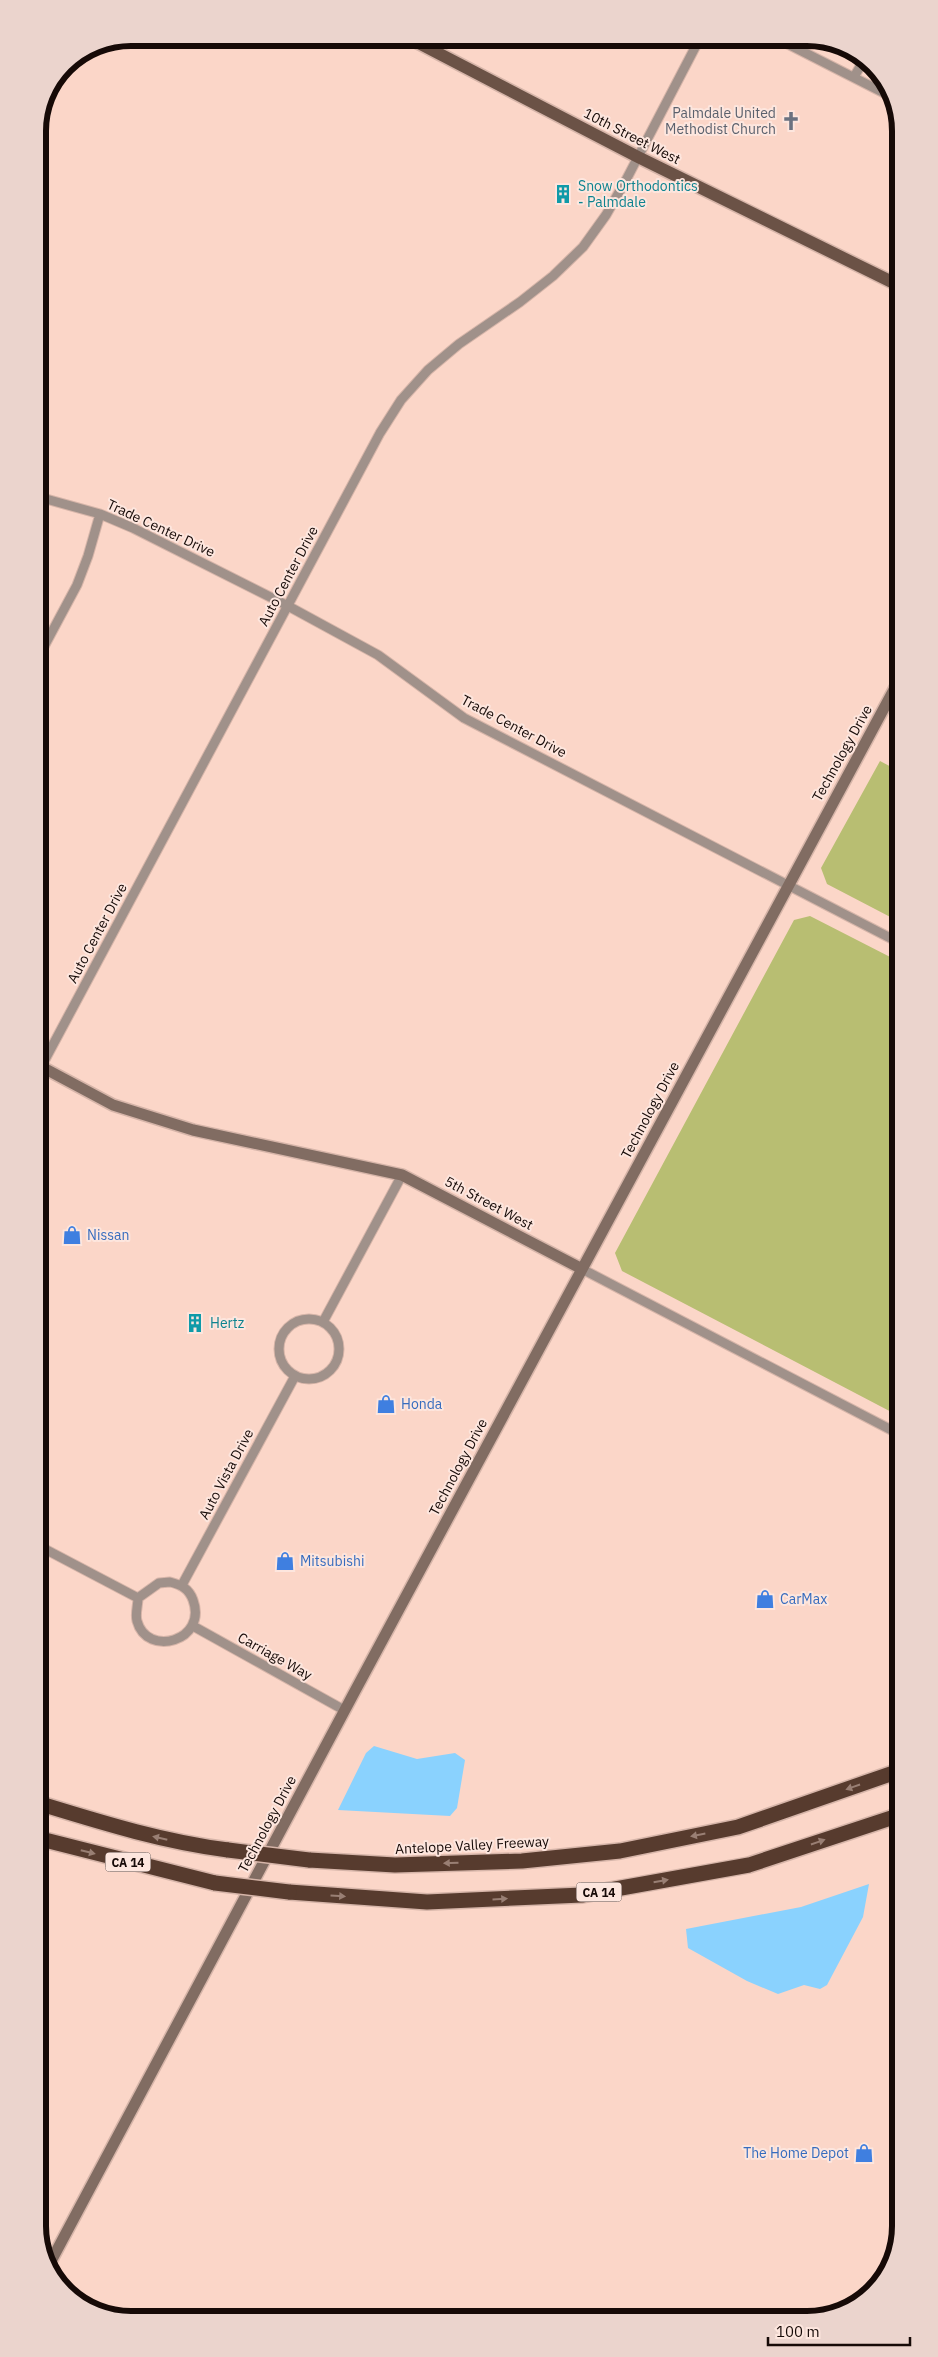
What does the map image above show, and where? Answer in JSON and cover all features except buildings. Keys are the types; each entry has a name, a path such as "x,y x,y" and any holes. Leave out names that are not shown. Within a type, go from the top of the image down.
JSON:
{"highway":[{"name":"Antelope Valley Freeway","path":"46,1806 99,1822 162,1838 228,1850 309,1860 404,1865 522,1861 620,1851 738,1827 892,1774"},
{"name":"CA 14","path":"46,1840 215,1883 289,1892 427,1902 582,1895 749,1865 892,1818"}],"main road":[{"name":"10th Street West","path":"424,46 638,157 892,282"},
{"name":"Technology Drive","path":"53,2258 344,1710 892,693"},
{"name":"5th Street West","path":"46,1071 113,1105 193,1130 402,1175 582,1269"}],"street":[{"name":"Auto Center Drive","path":"46,1057 380,433 402,400 428,370 453,349 520,302 553,276 583,247 606,215 696,46"},
{"path":"792,46 882,91"},
{"path":"854,77 861,65"},
{"name":"Trade Center Drive","path":"46,499 100,514 133,528 288,606 378,655 464,718 892,939"},
{"path":"46,643 77,585 88,556 100,514"},
{"path":"323,1322 402,1175"},
{"name":"5th Street West","path":"582,1269 892,1430"},
{"path":"310,1319 323,1322 332,1330 338,1340 339,1351 336,1363 328,1374 318,1378 307,1379 295,1376 287,1370 277,1349 282,1335 292,1324 310,1319"},
{"name":"Auto Vista Drive","path":"182,1585 295,1376"},
{"path":"46,1551 138,1598"},
{"path":"170,1582 182,1585 191,1594 196,1609 193,1626 182,1638 169,1642 152,1639 143,1632 137,1621 138,1598 159,1583 170,1582"},
{"name":"Carriage Way","path":"193,1626 344,1710"}],"green space":[{"path":"880,761 892,767 892,918 827,884 821,868"},
{"path":"810,916 892,958 892,1412 622,1271 615,1253 794,920"}],"water":[{"path":"374,1746 417,1759 455,1753 465,1760 457,1808 450,1816 338,1810 366,1753"},
{"path":"869,1884 863,1917 827,1985 820,1989 804,1985 778,1994 747,1981 688,1948 686,1929 801,1907"}],"place":[{"name":"Palmdale United Methodist Church","path":"791,121"},
{"name":"Snow Orthodontics - Palmdale","path":"563,194"},
{"name":"Nissan","path":"72,1235"},
{"name":"Hertz","path":"195,1323"},
{"name":"Honda","path":"386,1404"},
{"name":"Mitsubishi","path":"285,1561"},
{"name":"CarMax","path":"765,1599"},
{"name":"The Home Depot","path":"864,2153"}]}
